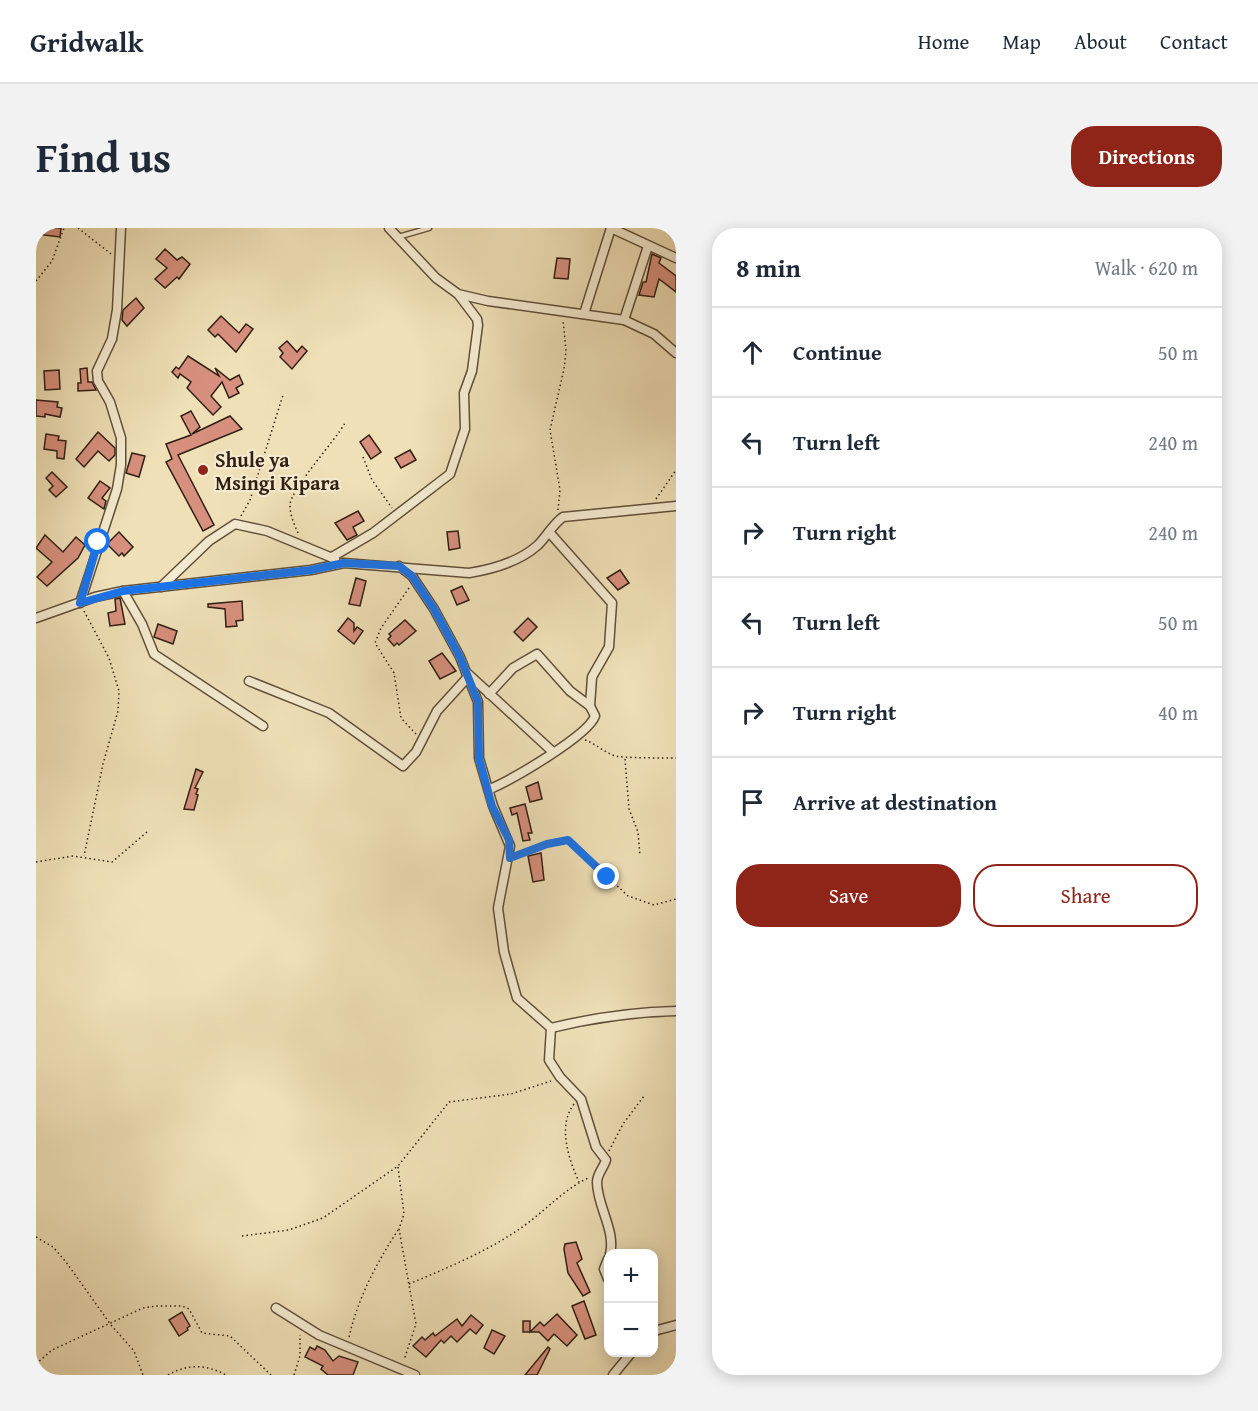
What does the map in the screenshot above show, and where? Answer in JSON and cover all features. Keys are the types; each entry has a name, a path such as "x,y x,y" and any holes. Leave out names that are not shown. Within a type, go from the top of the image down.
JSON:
{"street":[{"path":"80,603 111,509 121,465 121,438 110,402 98,381 97,371 112,339 120,292 121,228"},
{"path":"332,557 365,539 397,513 445,480 457,459 465,429 464,393 472,370 477,319 458,294 436,278 389,228"},
{"path":"584,314 611,228 676,258"},
{"path":"624,320 648,246"},
{"path":"458,294 624,320 654,334 675,350"},
{"path":"36,618 123,591 311,570 344,563 469,573 489,570 528,552 563,517 676,506"},
{"path":"161,587 209,541 235,524 267,531 303,548 344,563"},
{"path":"549,532 612,603 609,647 592,677 590,706"},
{"path":"399,566 415,580 434,609 460,657 478,702 479,758 490,789 492,806 509,840 510,858 498,908 508,971 517,998 551,1028 552,1036 548,1055 560,1077 581,1099 595,1145 606,1159 598,1177 602,1212 612,1238 611,1249"},
{"path":"123,591 142,624 154,654 263,726"},
{"path":"489,694 513,668 537,654 570,691 590,706 594,713 594,719 575,738 522,773 490,789"},
{"path":"466,675 553,752"},
{"path":"249,681 329,713 401,766 408,764 437,711 466,675"},
{"path":"551,1028 613,1015 676,1011"},
{"path":"276,1308 298,1323 347,1347 407,1371"},
{"path":"658,1329 676,1325"},
{"path":"613,1375 629,1357"},
{"path":"391,1375 407,1371"}],"lane":[{"path":"396,237 429,228"}],"path":[{"path":"36,281 52,261 64,228"},
{"path":"78,228 119,261"},
{"path":"556,523 560,490 550,430 560,392 566,351 562,311"},
{"path":"235,524 250,500 283,395"},
{"path":"303,548 290,505 293,494 334,442 345,423"},
{"path":"363,457 372,480 397,513"},
{"path":"647,508 670,481 676,470"},
{"path":"415,580 381,628 375,641 394,673 401,718 422,739"},
{"path":"80,603 109,658 119,691 118,711 103,764 84,856"},
{"path":"575,738 624,758 637,755 676,758"},
{"path":"624,758 629,810 638,832 640,856"},
{"path":"36,862 84,856 112,862 147,832"},
{"path":"510,858 547,844 568,840 628,896 654,904 676,899"},
{"path":"242,1236 313,1224 398,1166 449,1102 511,1094 560,1077"},
{"path":"606,1159 622,1124 644,1096"},
{"path":"580,1182 568,1158 567,1130 569,1111 581,1099"},
{"path":"347,1347 353,1319 375,1265 399,1229 404,1214 398,1166"},
{"path":"409,1284 487,1248 521,1228 580,1182 598,1177"},
{"path":"399,1229 416,1324 414,1335 405,1351 407,1371"},
{"path":"36,1237 53,1247 66,1262 111,1325 134,1352 143,1375"},
{"path":"36,1364 52,1350 111,1325 143,1308 182,1306 192,1312 202,1333 230,1336 271,1375"},
{"path":"294,1375 300,1356 298,1323"},
{"path":"168,1375 188,1366 203,1367 226,1375"}],"building":[{"path":"36,228 61,228 60,237 36,234"},
{"path":"165,249 177,260 182,257 190,264 179,279 177,277 165,288 155,279 167,268 156,259"},
{"path":"652,254 661,258 659,263 676,276 676,292 659,279 654,297 639,295 643,282 646,282"},
{"path":"557,258 570,259 568,279 554,278"},
{"path":"136,298 144,308 127,326 122,320 123,310"},
{"path":"221,316 239,333 246,324 253,329 236,352 218,334 215,337 208,330"},
{"path":"287,341 297,352 302,346 307,351 292,369 280,357 283,353 279,348"},
{"path":"188,356 219,376 215,368 230,380 239,375 243,384 236,388 239,393 229,398 222,382 211,396 221,407 213,415 187,388 191,382 180,374 178,378 172,372 176,367 179,369"},
{"path":"87,368 88,382 92,382 96,390 78,391 78,383 81,383 80,369"},
{"path":"59,370 60,389 45,390 44,371"},
{"path":"36,400 58,402 57,407 62,408 60,417 45,414 45,417 36,416"},
{"path":"191,411 200,427 192,434 230,416 242,429 178,455 214,525 203,531 166,462 172,459 166,444 191,435 181,416"},
{"path":"98,432 115,448 115,455 109,461 98,451 84,467 76,459"},
{"path":"46,434 59,436 58,440 66,441 64,459 57,458 57,451 44,449"},
{"path":"369,435 381,452 371,459 360,442"},
{"path":"410,450 416,460 401,468 395,458"},
{"path":"132,453 145,456 139,477 126,473"},
{"path":"52,472 67,487 56,497 49,490 53,486 46,478"},
{"path":"100,481 110,488 102,498 106,501 104,509 88,498"},
{"path":"358,511 364,521 353,527 357,535 347,540 335,523"},
{"path":"458,531 460,548 449,550 447,532"},
{"path":"119,532 133,547 124,556 122,553 119,556 107,544"},
{"path":"45,535 63,552 76,537 85,545 78,558 47,586 37,577 52,562 36,548"},
{"path":"620,570 629,583 618,590 607,578"},
{"path":"356,578 366,581 360,606 349,604"},
{"path":"462,586 469,600 457,605 451,591"},
{"path":"120,598 125,624 110,626 108,613 116,611 115,599"},
{"path":"242,601 243,620 236,621 237,626 226,627 225,609 208,607 208,604"},
{"path":"348,618 354,623 354,631 357,627 363,631 354,644 338,631"},
{"path":"528,618 537,627 523,641 514,632"},
{"path":"405,620 416,631 399,645 397,643 394,646 388,639 391,636 389,634"},
{"path":"158,624 177,631 173,644 154,637"},
{"path":"442,653 456,671 440,679 429,661"},
{"path":"196,769 203,772 195,788 198,789 196,794 198,795 194,810 184,809"},
{"path":"538,782 542,799 530,802 526,787"},
{"path":"525,804 532,833 528,833 530,840 523,841 517,813 512,815 510,808"},
{"path":"541,853 544,880 533,882 528,856"},
{"path":"576,1242 582,1259 577,1263 590,1292 583,1296 568,1273 564,1249 565,1244"},
{"path":"584,1301 596,1335 585,1339 572,1306"},
{"path":"182,1312 190,1326 179,1336 169,1320"},
{"path":"557,1314 577,1335 567,1346 554,1334 548,1341 539,1332 530,1332 540,1322 544,1326"},
{"path":"471,1315 483,1325 476,1334 470,1329 457,1342 451,1336 444,1343 441,1340 426,1357 413,1346 422,1337 425,1340 433,1333 435,1336 457,1319 462,1326"},
{"path":"523,1321 530,1321 530,1332 523,1332"},
{"path":"492,1330 505,1336 494,1354 484,1348"},
{"path":"317,1346 325,1350 333,1361 339,1356 358,1362 353,1375 328,1375 321,1369 323,1366 305,1357 310,1347 315,1350"},
{"path":"548,1347 550,1349 537,1375 525,1375"}],"place":[{"name":"Shule ya Msingi Kipara","path":"203,470"}],"route":[{"path":"98,542 80,603 123,591 311,570 344,563 399,566 412,576 434,609 460,657 478,702 479,758 490,789 492,806 509,840 510,858 547,844 568,840 575,844 607,877"}]}
